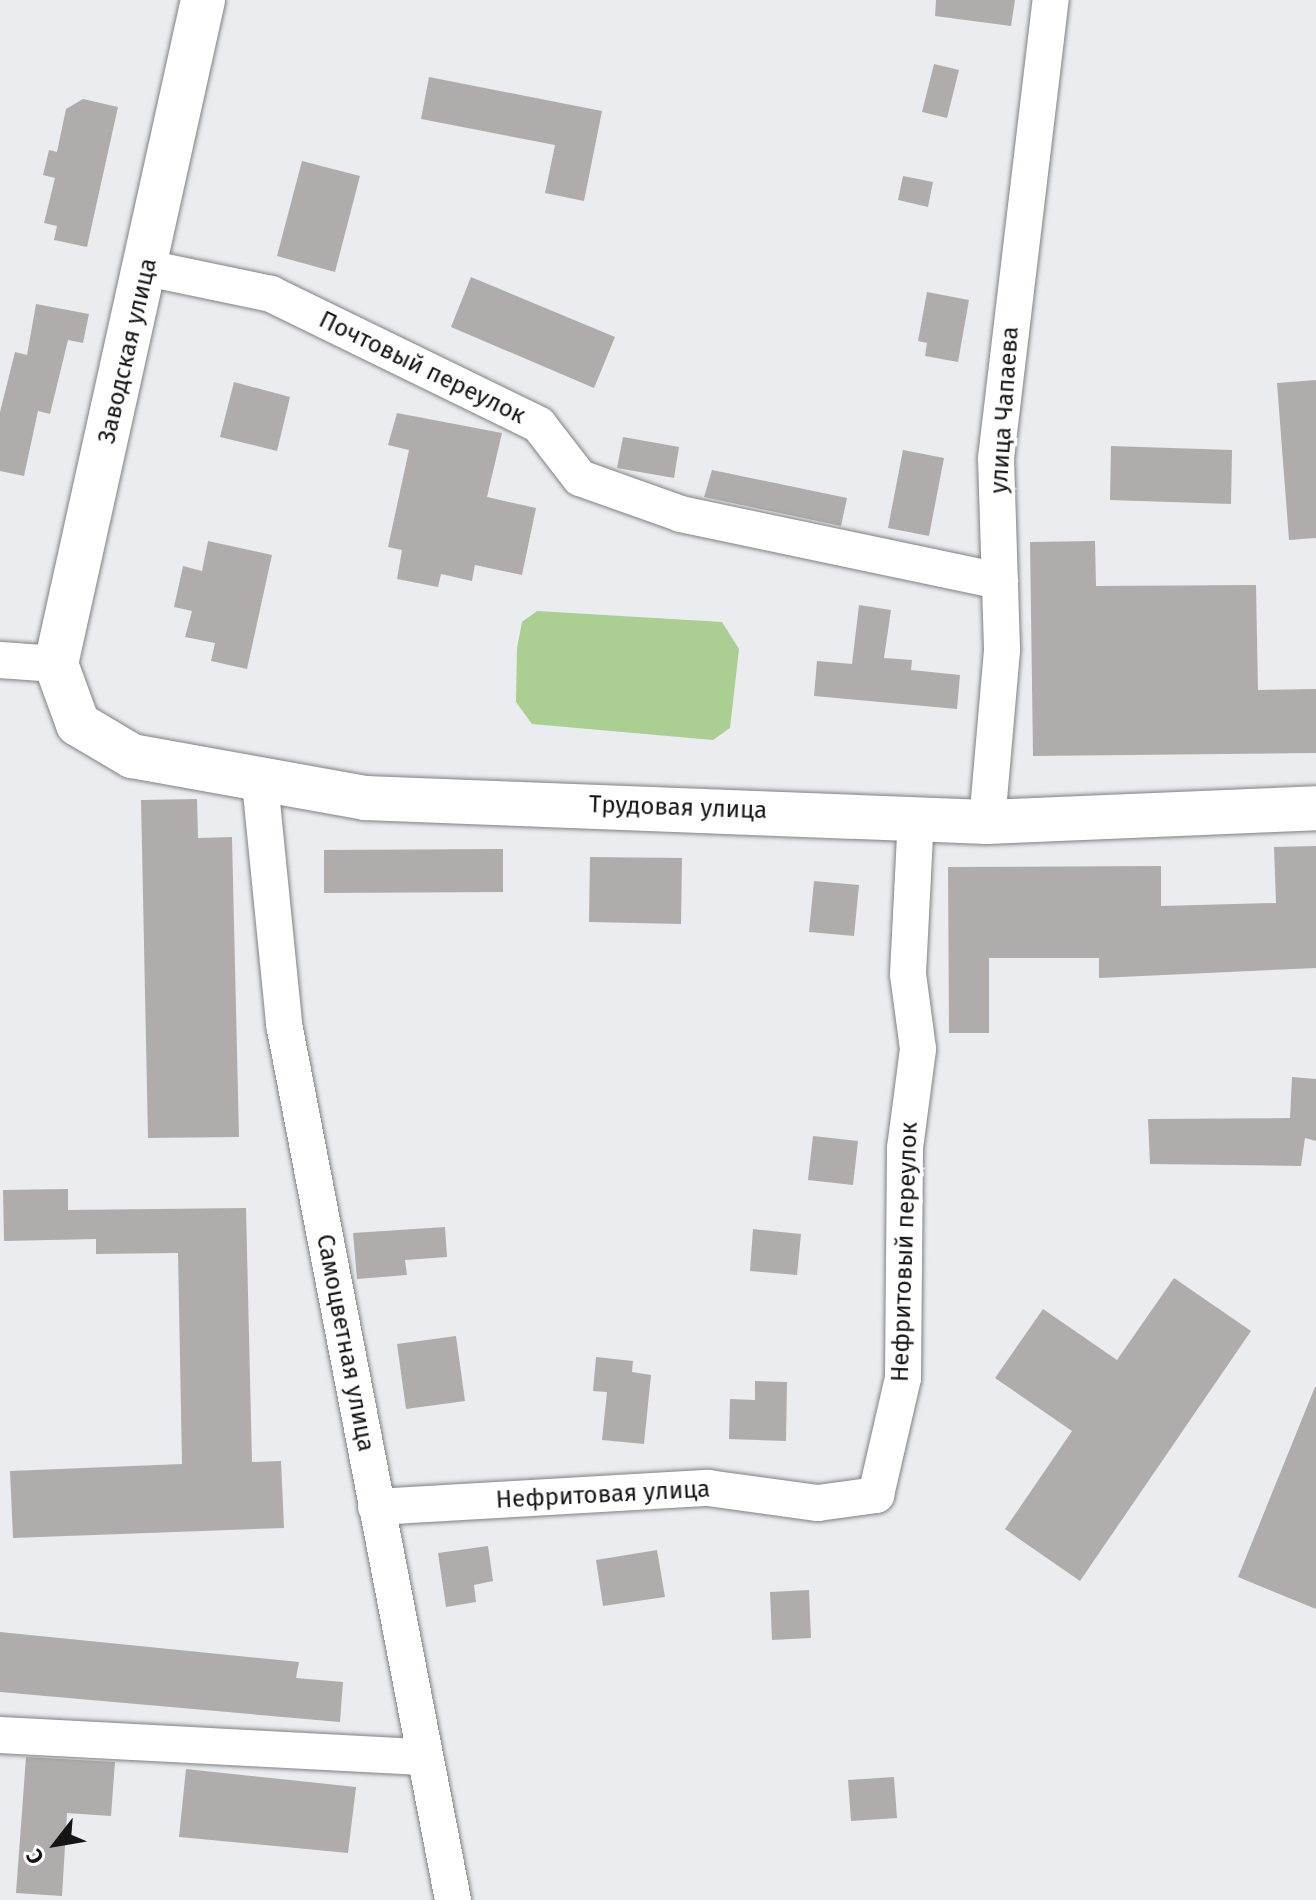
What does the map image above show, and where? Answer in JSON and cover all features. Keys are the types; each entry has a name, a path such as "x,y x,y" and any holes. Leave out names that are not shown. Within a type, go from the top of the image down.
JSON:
{"street":[{"name":"Заводская улица","path":"60,683 203,0"},
{"name":"улица Чапаева","path":"987,822 1002,649 996,458 1051,0"},
{"name":"Почтовый переулок","path":"147,268 271,294 313,314 539,425 580,478 681,514 1000,581"},
{"path":"0,660 60,683"},
{"name":"Трудовая улица","path":"60,683 78,724 132,756 260,782 365,798 916,816 987,822 1316,808"},
{"name":"Самоцветная улица","path":"260,782 284,1024 453,1900"},
{"name":"Нефритовый переулок","path":"876,1495 903,1378 905,1148 918,1049 908,974 916,816"},
{"name":"Нефритовая улица","path":"376,1507 708,1488 818,1503 876,1495"},
{"path":"0,1735 423,1757"}],"green space":[{"path":"537,611 722,622 739,649 730,728 713,740 532,724 516,702 517,648 522,622"}],"building":[{"path":"936,0 1015,0 1011,26 935,16"},
{"path":"934,64 959,70 947,118 922,112"},
{"path":"429,77 602,111 584,201 545,193 555,145 421,119"},
{"path":"83,99 118,107 87,247 54,240 57,226 44,223 55,178 43,175 49,150 57,152 66,109"},
{"path":"302,161 360,176 335,272 277,256"},
{"path":"903,176 933,182 928,207 898,200"},
{"path":"471,277 615,337 594,388 451,327"},
{"path":"927,292 969,300 958,362 925,356 927,343 918,341"},
{"path":"36,304 89,314 83,343 68,340 50,414 38,411 24,476 0,471 0,412 15,352 27,355"},
{"path":"1316,380 1316,538 1289,540 1277,383"},
{"path":"234,382 290,397 277,451 220,437"},
{"path":"397,413 502,433 487,497 536,508 522,575 475,565 472,581 441,574 438,587 397,579 402,550 388,547 409,450 388,445"},
{"path":"623,437 679,447 674,478 617,468"},
{"path":"1111,446 1232,450 1231,504 1110,500"},
{"path":"903,450 944,458 929,536 888,528"},
{"path":"712,470 847,498 841,526 704,497"},
{"path":"208,541 272,555 247,669 211,661 215,643 185,637 192,611 174,607 183,566 202,571"},
{"path":"1095,541 1096,586 1256,585 1258,690 1316,689 1316,753 1033,756 1030,542"},
{"path":"859,605 891,610 884,658 912,660 911,670 960,675 957,709 814,696 817,661 852,664"},
{"path":"197,799 198,838 232,837 239,1137 148,1138 141,800"},
{"path":"1316,846 1316,968 1099,978 1099,958 989,958 989,1033 949,1033 948,867 1161,866 1161,906 1276,903 1274,847"},
{"path":"503,849 503,892 324,893 324,850"},
{"path":"590,857 682,858 681,924 589,922"},
{"path":"814,881 859,885 854,936 809,932"},
{"path":"1292,1077 1316,1079 1316,1141 1305,1138 1301,1166 1150,1164 1148,1119 1290,1118"},
{"path":"813,1136 858,1141 853,1185 808,1180"},
{"path":"68,1189 68,1210 246,1208 252,1462 281,1461 284,1528 13,1538 10,1471 182,1464 178,1253 96,1254 96,1239 4,1241 3,1190"},
{"path":"445,1227 447,1257 405,1260 407,1275 357,1279 353,1233"},
{"path":"753,1229 801,1234 797,1275 750,1271"},
{"path":"1174,1278 1251,1331 1080,1581 1005,1529 1072,1431 995,1378 1043,1309 1117,1360"},
{"path":"456,1336 465,1401 406,1409 397,1344"},
{"path":"596,1357 633,1361 632,1372 651,1375 644,1444 602,1440 607,1392 593,1391"},
{"path":"755,1381 787,1382 786,1441 729,1439 730,1399 755,1400"},
{"path":"1316,1387 1316,1609 1238,1577"},
{"path":"488,1546 493,1581 474,1585 476,1602 446,1607 438,1553"},
{"path":"657,1550 665,1597 603,1606 596,1560"},
{"path":"809,1590 811,1638 772,1640 770,1592"},
{"path":"0,1632 299,1662 296,1678 343,1682 340,1722 0,1692"},
{"path":"26,1757 115,1762 111,1816 67,1813 62,1896 16,1893"},
{"path":"186,1769 356,1787 348,1853 179,1837"},
{"path":"894,1777 897,1818 851,1821 848,1780"}]}
